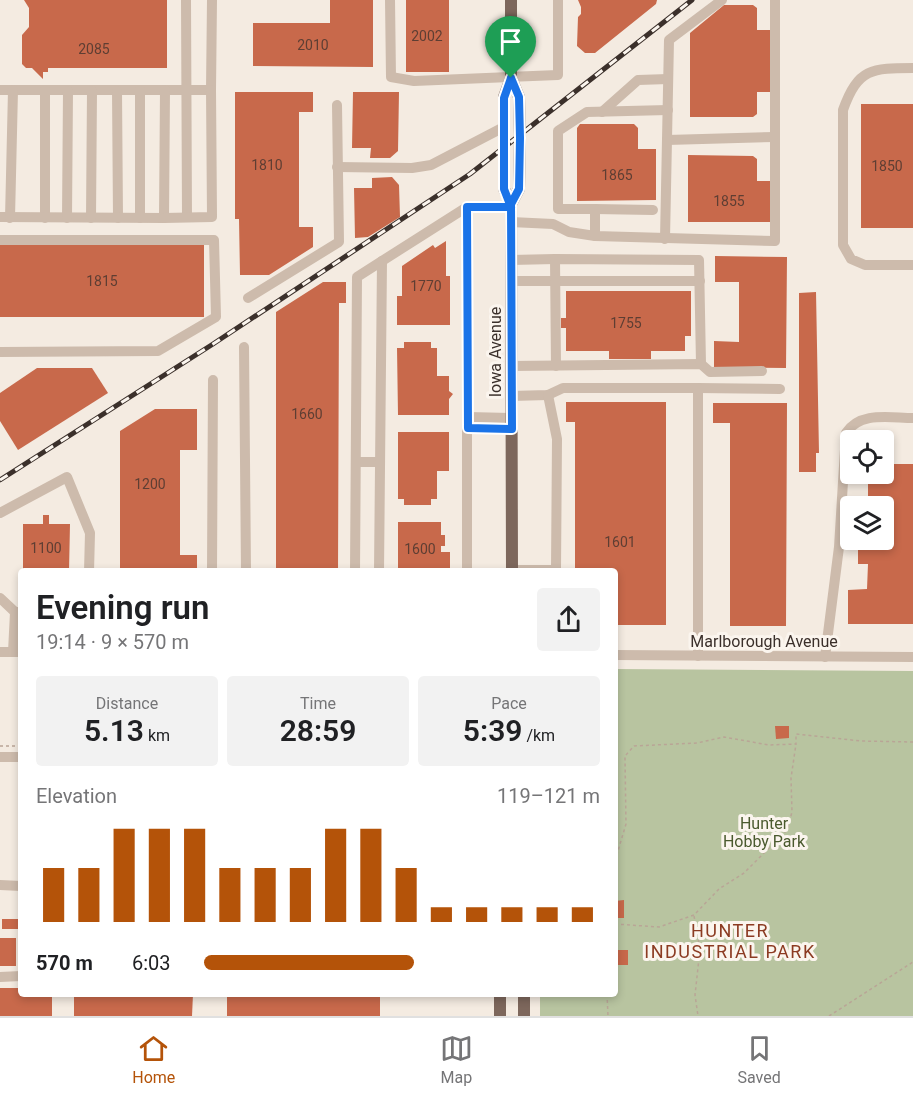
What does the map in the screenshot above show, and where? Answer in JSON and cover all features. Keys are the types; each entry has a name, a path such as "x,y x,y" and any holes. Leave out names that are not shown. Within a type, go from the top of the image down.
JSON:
{"main road":[{"name":"Iowa Avenue","path":"511,0 511,78 504,98 504,189 511,205 512,568"},
{"name":"Iowa Avenue","path":"511,78 519,97 520,138 519,189 511,205"},
{"path":"500,997 500,1016"},
{"path":"524,997 525,1016"}],"street":[{"path":"186,0 188,218"},
{"path":"13,90 5,217 212,217 212,0"},
{"path":"390,0 391,77 414,81 558,75 558,0"},
{"path":"665,239 669,40 722,0"},
{"path":"511,222 553,224 569,232 595,236 775,241 775,0"},
{"path":"913,68 876,68 860,77 843,110 843,245 850,259 865,265 913,265"},
{"path":"602,111 638,80 668,79"},
{"path":"0,90 211,90"},
{"path":"164,218 165,90"},
{"path":"45,91 45,218"},
{"path":"67,218 68,91"},
{"path":"91,218 92,91"},
{"path":"117,91 118,218"},
{"path":"140,91 140,218"},
{"path":"248,298 339,242 337,105"},
{"path":"653,210 558,209 558,131 587,112 668,110"},
{"path":"338,168 412,168 431,165 449,158 486,134 504,127"},
{"path":"667,140 775,137"},
{"path":"355,568 357,277 467,207 511,205"},
{"path":"466,568 467,207"},
{"path":"595,209 595,236"},
{"path":"0,240 214,240 216,317 159,351 0,352"},
{"path":"511,260 699,260 701,364"},
{"path":"555,260 556,366"},
{"path":"379,568 382,261"},
{"path":"511,281 700,281"},
{"path":"244,347 246,568"},
{"path":"512,366 701,364 710,372 762,371"},
{"path":"212,568 213,380"},
{"path":"512,396 548,395 563,388 780,389"},
{"path":"698,388 698,656"},
{"path":"548,395 557,439 556,568"},
{"path":"825,657 839,547 846,433 852,424 862,418 913,418"},
{"path":"468,423 512,423"},
{"path":"356,462 379,462"},
{"path":"0,513 67,477 90,533 89,568"},
{"path":"0,598 18,612 17,652 0,652"},
{"name":"Marlborough Avenue","path":"618,655 913,657"},
{"path":"0,757 18,757"},
{"path":"0,885 18,886"},
{"path":"0,976 18,976"}],"path":[{"path":"618,924 659,927 694,915 719,889 744,873 787,830 792,812 791,778 796,734 861,741 913,742"},
{"path":"618,851 626,824 625,756 634,746 697,743 724,737 769,745 796,744"},
{"path":"0,746 18,746"},
{"path":"694,915 700,949 695,995 698,1016"},
{"path":"829,1016 913,962"},
{"path":"607,997 608,1016"}],"green space":[{"name":"Hunter Hobby Park","path":"618,669 913,671 913,1016 540,1016 540,997 618,997"}],"building":[{"path":"24,0 167,0 167,68 48,68 48,72 43,72 43,79 32,68 26,68 22,64 22,35 29,27 29,8"},
{"path":"330,0 373,0 373,67 253,66 253,23 330,23"},
{"path":"406,0 449,0 449,72 406,72"},
{"path":"578,0 657,0 656,4 595,53 585,53 577,46 578,17 581,14"},
{"path":"724,5 753,5 757,8 757,30 770,30 770,92 757,92 757,114 753,117 690,117 690,33"},
{"path":"235,92 313,92 313,112 299,112 299,227 313,227 313,247 269,275 240,275 239,219 235,219"},
{"path":"353,92 399,92 398,151 390,158 370,158 371,148 352,148"},
{"path":"861,104 913,104 913,228 861,228"},
{"path":"580,124 634,124 638,128 638,149 656,149 656,200 577,201 577,128"},
{"path":"688,155 753,156 757,159 757,181 770,181 770,222 688,222"},
{"path":"392,177 399,185 400,217 368,237 355,238 354,188 372,188 372,178"},
{"path":"446,241 446,276 450,276 450,325 397,325 397,296 402,296 402,266 433,245 435,248"},
{"path":"0,245 204,245 204,317 0,317"},
{"path":"715,256 787,257 786,368 714,367 714,341 739,342 739,282 715,282"},
{"path":"323,282 346,282 346,303 339,303 338,568 276,568 276,312"},
{"path":"566,291 691,291 691,336 685,336 685,351 651,351 651,359 609,359 609,351 566,351 566,328 561,328 561,318 566,318"},
{"path":"816,292 819,453 816,453 816,472 799,472 799,293"},
{"path":"404,342 431,342 431,348 437,348 437,376 449,376 449,391 453,394 449,399 449,415 398,415 397,348 404,348"},
{"path":"37,368 92,368 108,393 18,450 0,421 0,393"},
{"path":"566,402 666,402 666,625 618,625 618,568 575,568 575,422 566,422"},
{"path":"713,403 787,403 786,626 730,626 730,423 713,423"},
{"path":"155,409 197,409 197,450 180,450 180,555 197,555 197,568 120,568 120,431"},
{"path":"398,432 449,432 449,471 437,471 437,499 431,499 431,505 404,505 404,499 398,499"},
{"path":"894,464 913,464 913,624 848,624 848,590 867,589 868,564 858,564 858,550 894,550 894,496 868,496 868,484 894,484"},
{"path":"43,515 49,515 49,524 70,524 69,568 23,568 23,524 43,524"},
{"path":"398,522 441,522 441,535 445,535 445,546 441,546 441,552 450,552 450,568 398,568"},
{"path":"775,726 789,726 789,738 776,739"},
{"path":"624,900 624,918 618,918 618,901"},
{"path":"2,919 18,919 18,929 2,929"},
{"path":"0,938 16,938 16,966 0,966"},
{"path":"618,950 628,950 628,965 618,965"},
{"path":"0,988 18,988 18,997 52,997 52,1016 0,1016"},
{"path":"74,997 193,997 192,1016 74,1016"},
{"path":"227,997 380,997 380,1016 227,1016"}],"railway":[{"path":"0,480 213,344 470,174 692,0"}],"district":[{"name":"HUNTER INDUSTRIAL PARK","path":"730,941"}],"route":[{"path":"511,78 519,97 520,138 519,189 511,204 512,429 468,428 467,207 511,207 504,189 504,98 511,78"}]}
